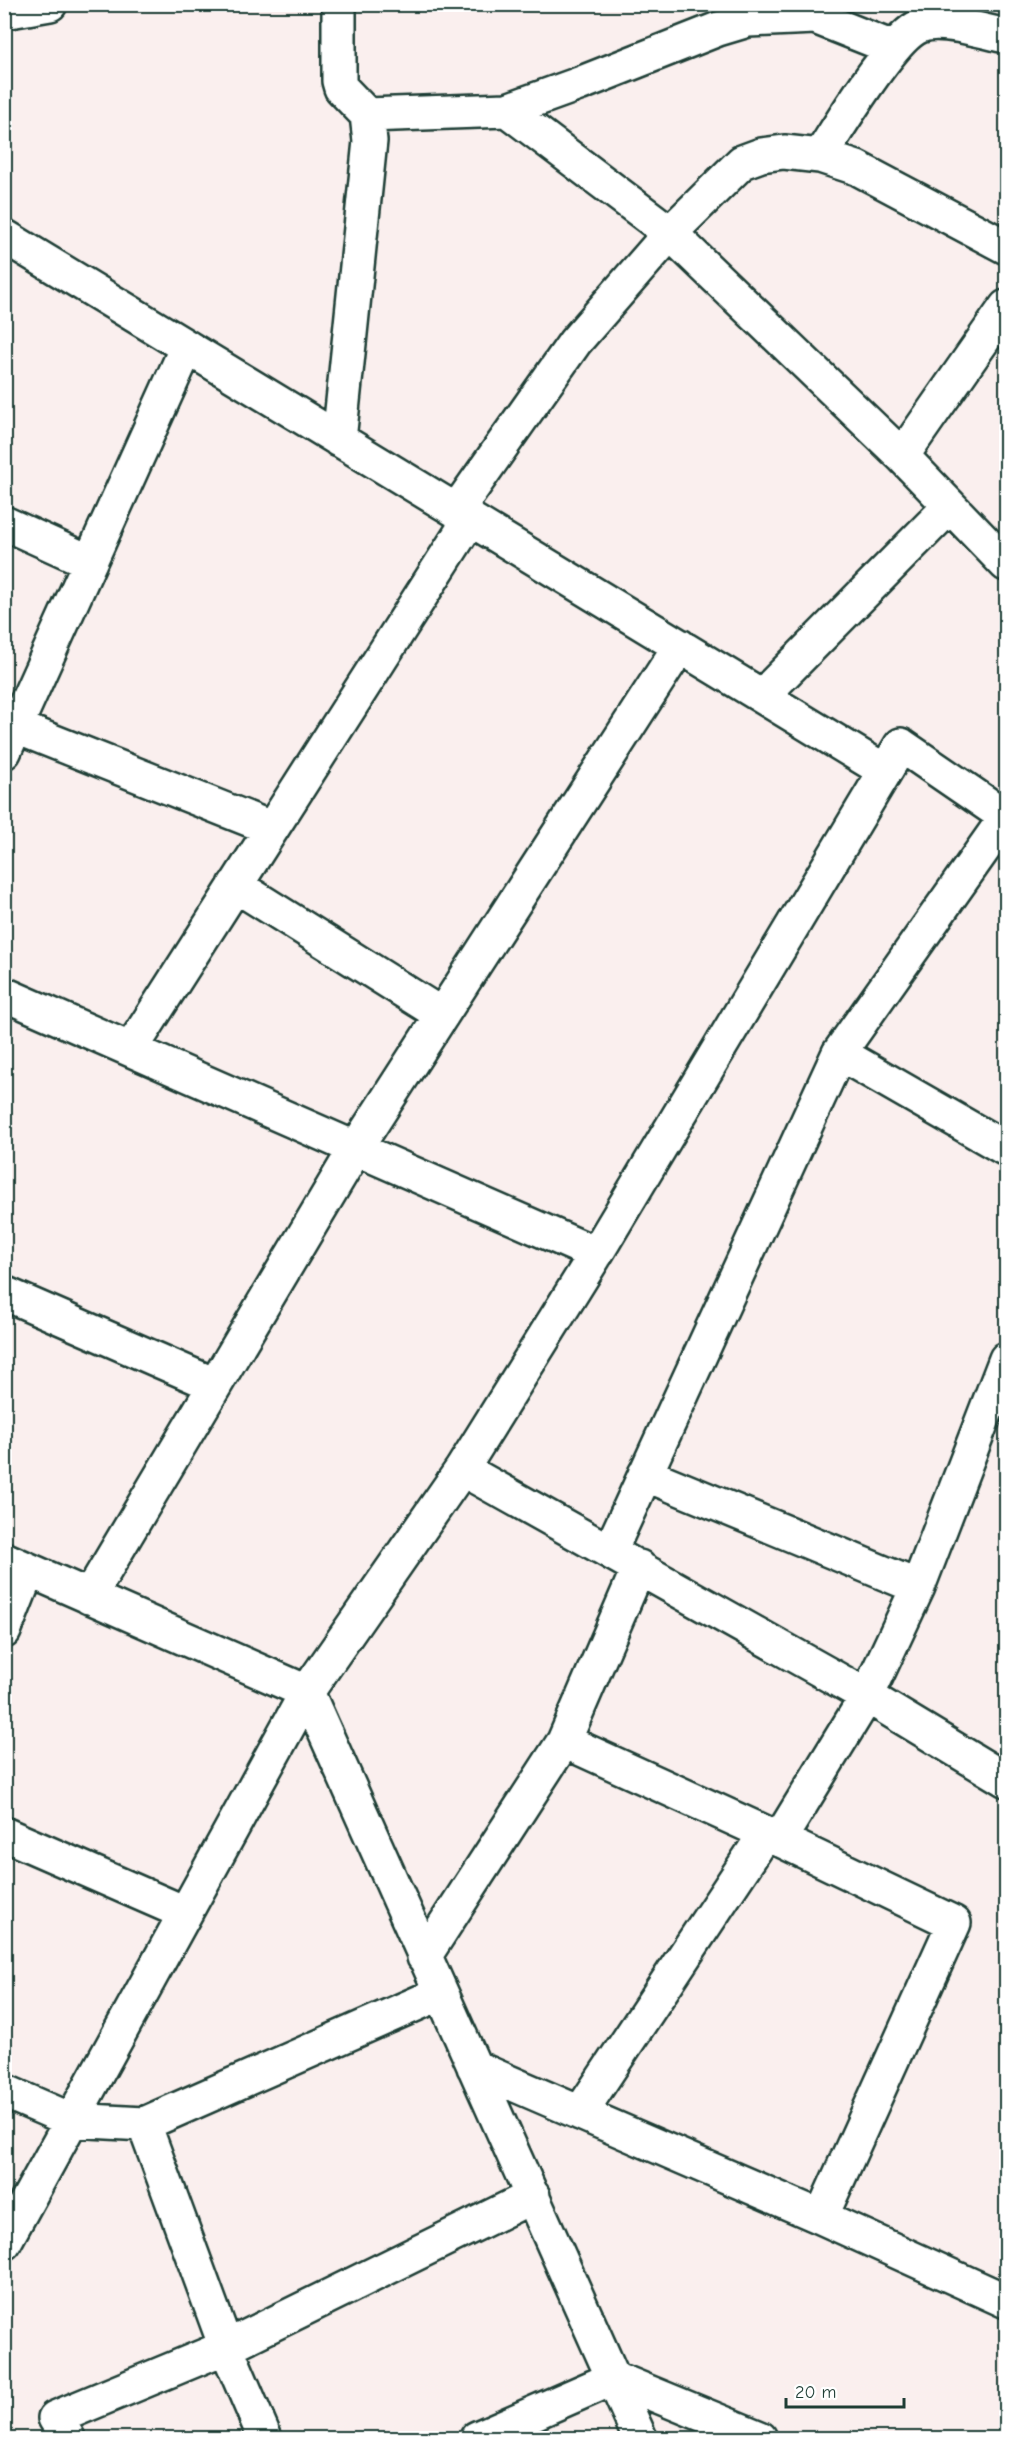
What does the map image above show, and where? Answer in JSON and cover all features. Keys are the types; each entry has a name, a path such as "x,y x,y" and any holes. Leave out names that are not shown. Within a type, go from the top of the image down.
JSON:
{"street":[{"path":"4,12 50,4"},
{"path":"339,4 339,81 341,88 368,114 369,148 339,440"},
{"path":"368,114 507,110 718,29 748,20 816,17 893,48"},
{"path":"820,156 893,48 919,26 943,24 1006,36"},
{"path":"507,110 670,233 902,456 1006,564"},
{"path":"130,1049 272,828 463,515 575,342 670,233 742,162 761,155 784,152 820,156 857,168 1006,247"},
{"path":"4,236 885,771"},
{"path":"902,456 1006,307"},
{"path":"187,347 90,562 8,734 272,828"},
{"path":"762,696 950,506"},
{"path":"4,523 90,562"},
{"path":"89,1596 356,1148 680,646"},
{"path":"4,2243 307,1692 462,1469 596,1254 901,745 1006,817 840,1053 610,1551"},
{"path":"236,885 442,1015"},
{"path":"4,994 596,1254"},
{"path":"840,1053 1006,1149"},
{"path":"4,1293 215,1385"},
{"path":"580,2113 773,1837 867,1696 918,1587 1006,1359"},
{"path":"462,1469 867,1696 1006,1780"},
{"path":"645,1474 918,1587"},
{"path":"4,1631 16,1565 307,1692 640,2439"},
{"path":"424,1957 564,1741 639,1568"},
{"path":"564,1741 954,1923 821,2217"},
{"path":"4,1834 185,1913"},
{"path":"4,2091 71,2120 144,2124 441,1993"},
{"path":"474,2067 821,2217 1006,2301"},
{"path":"144,2124 226,2347 265,2439"},
{"path":"68,2439 55,2418 226,2347 533,2196"},
{"path":"477,2439 614,2378 760,2439"}]}
